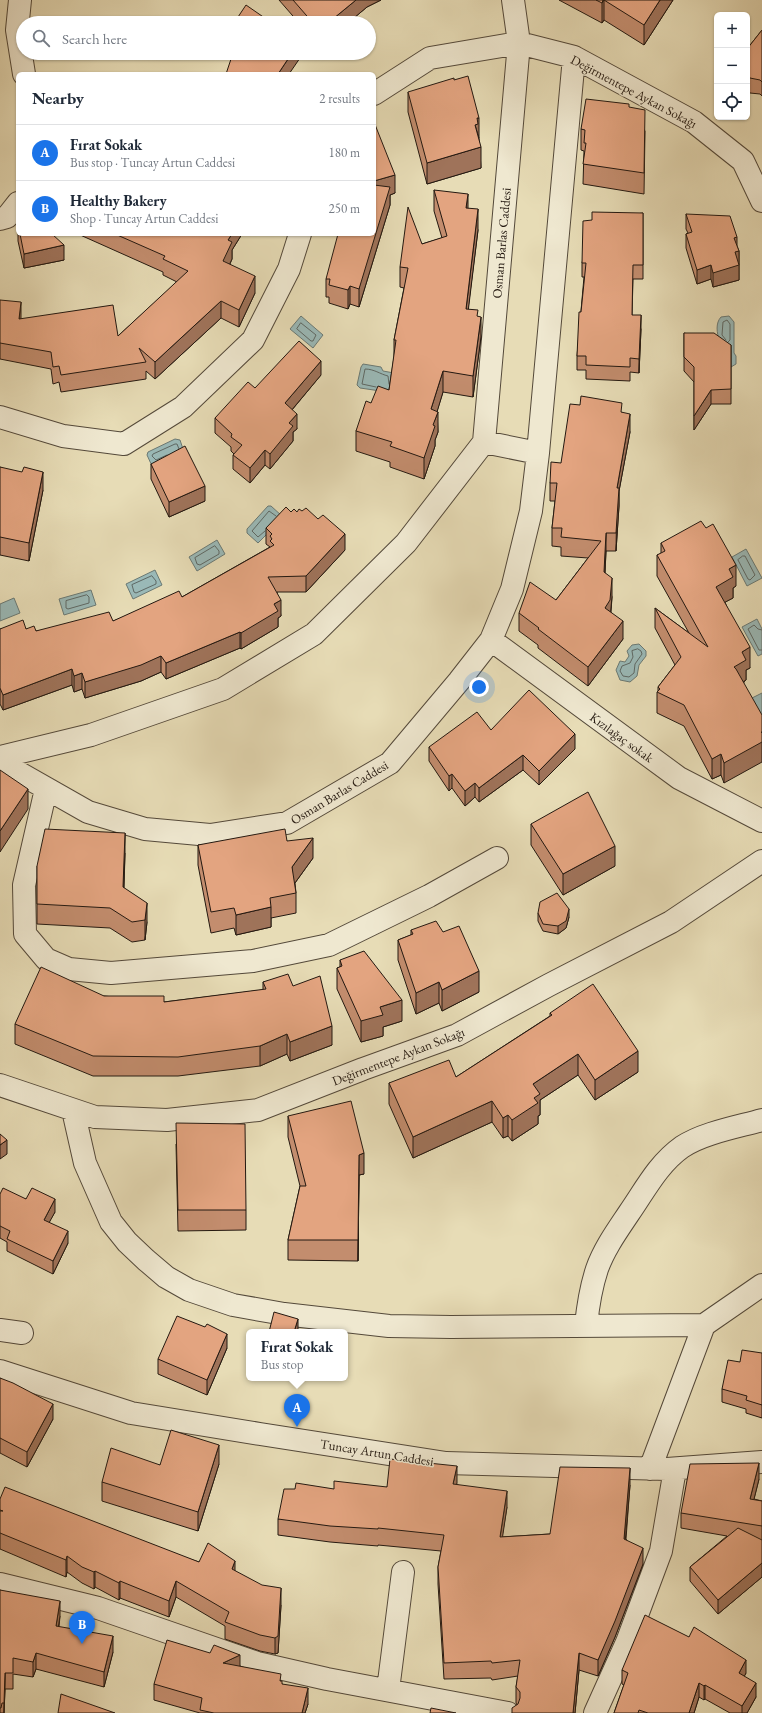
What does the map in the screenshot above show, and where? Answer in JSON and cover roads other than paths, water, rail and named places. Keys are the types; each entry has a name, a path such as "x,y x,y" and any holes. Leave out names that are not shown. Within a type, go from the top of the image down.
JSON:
{"street":[{"path":"18,16 20,0"},
{"name":"Osman Barlas Caddesi","path":"484,442 519,43 513,0"},
{"path":"376,93 430,58 519,43"},
{"name":"Değirmentepe Aykan Sokağı","path":"519,43 574,56 694,122 743,161 762,201"},
{"name":"Osman Barlas Caddesi","path":"0,762 88,812 145,829 210,835 288,823 390,763 459,681 491,640 512,589 531,511 538,453 574,56"},
{"path":"22,60 24,72"},
{"path":"0,219 7,217 16,206"},
{"path":"0,417 64,436 124,444 183,407 254,340 289,269 299,236"},
{"path":"0,757 91,735 223,689 314,634 406,543 484,442 538,453"},
{"name":"Kızılağaç sokak","path":"491,640 679,778 762,821"},
{"path":"46,788 24,885 25,934 46,959 69,969 111,973 253,961 329,945 429,896 497,858"},
{"name":"Değirmentepe Aykan Sokağı","path":"0,1085 95,1117 167,1120 258,1110 363,1069 457,1035 548,985 671,922 762,861"},
{"path":"73,1110 85,1163 111,1222 127,1242 166,1277 189,1290 232,1305 284,1314 389,1326 704,1325 762,1285"},
{"path":"586,1325 591,1290 598,1267 608,1246 656,1172 668,1158 683,1147 700,1138 762,1120"},
{"path":"650,1469 704,1325"},
{"path":"0,1330 22,1332"},
{"name":"Tuncay Artun Caddesi","path":"0,1371 131,1412 253,1433 446,1463 675,1469 762,1462"},
{"path":"595,1713 627,1642 661,1551 675,1469"},
{"path":"388,1690 403,1572"},
{"path":"0,1584 98,1608 257,1663 388,1690 472,1710 508,1713"}],"water":[{"path":"301,316 323,335 313,348 290,329"},
{"path":"729,316 734,322 734,353 736,356 736,364 731,367 722,349 717,328 721,317"},
{"path":"363,364 381,367 383,371 394,373 401,394 360,388 357,385"},
{"path":"175,439 180,440 184,452 152,466 147,455 148,452"},
{"path":"268,506 271,506 282,516 282,519 258,543 247,533 247,529"},
{"path":"217,540 225,554 197,571 189,557"},
{"path":"746,549 762,578 747,586 732,557"},
{"path":"155,570 162,585 133,599 126,584"},
{"path":"91,590 96,605 64,615 59,599"},
{"path":"14,598 20,613 0,621 0,604"},
{"path":"757,619 762,629 762,654 758,656 742,627"},
{"path":"639,644 646,651 646,656 639,665 637,676 630,682 620,680 616,670 620,661 625,662 629,656 627,651 632,645"},
{"path":"762,693 762,721 750,699"}],"place":[{"name":"Fırat Sokak","path":"297,1427"},
{"name":"Healthy Bakery","path":"82,1644"}]}
